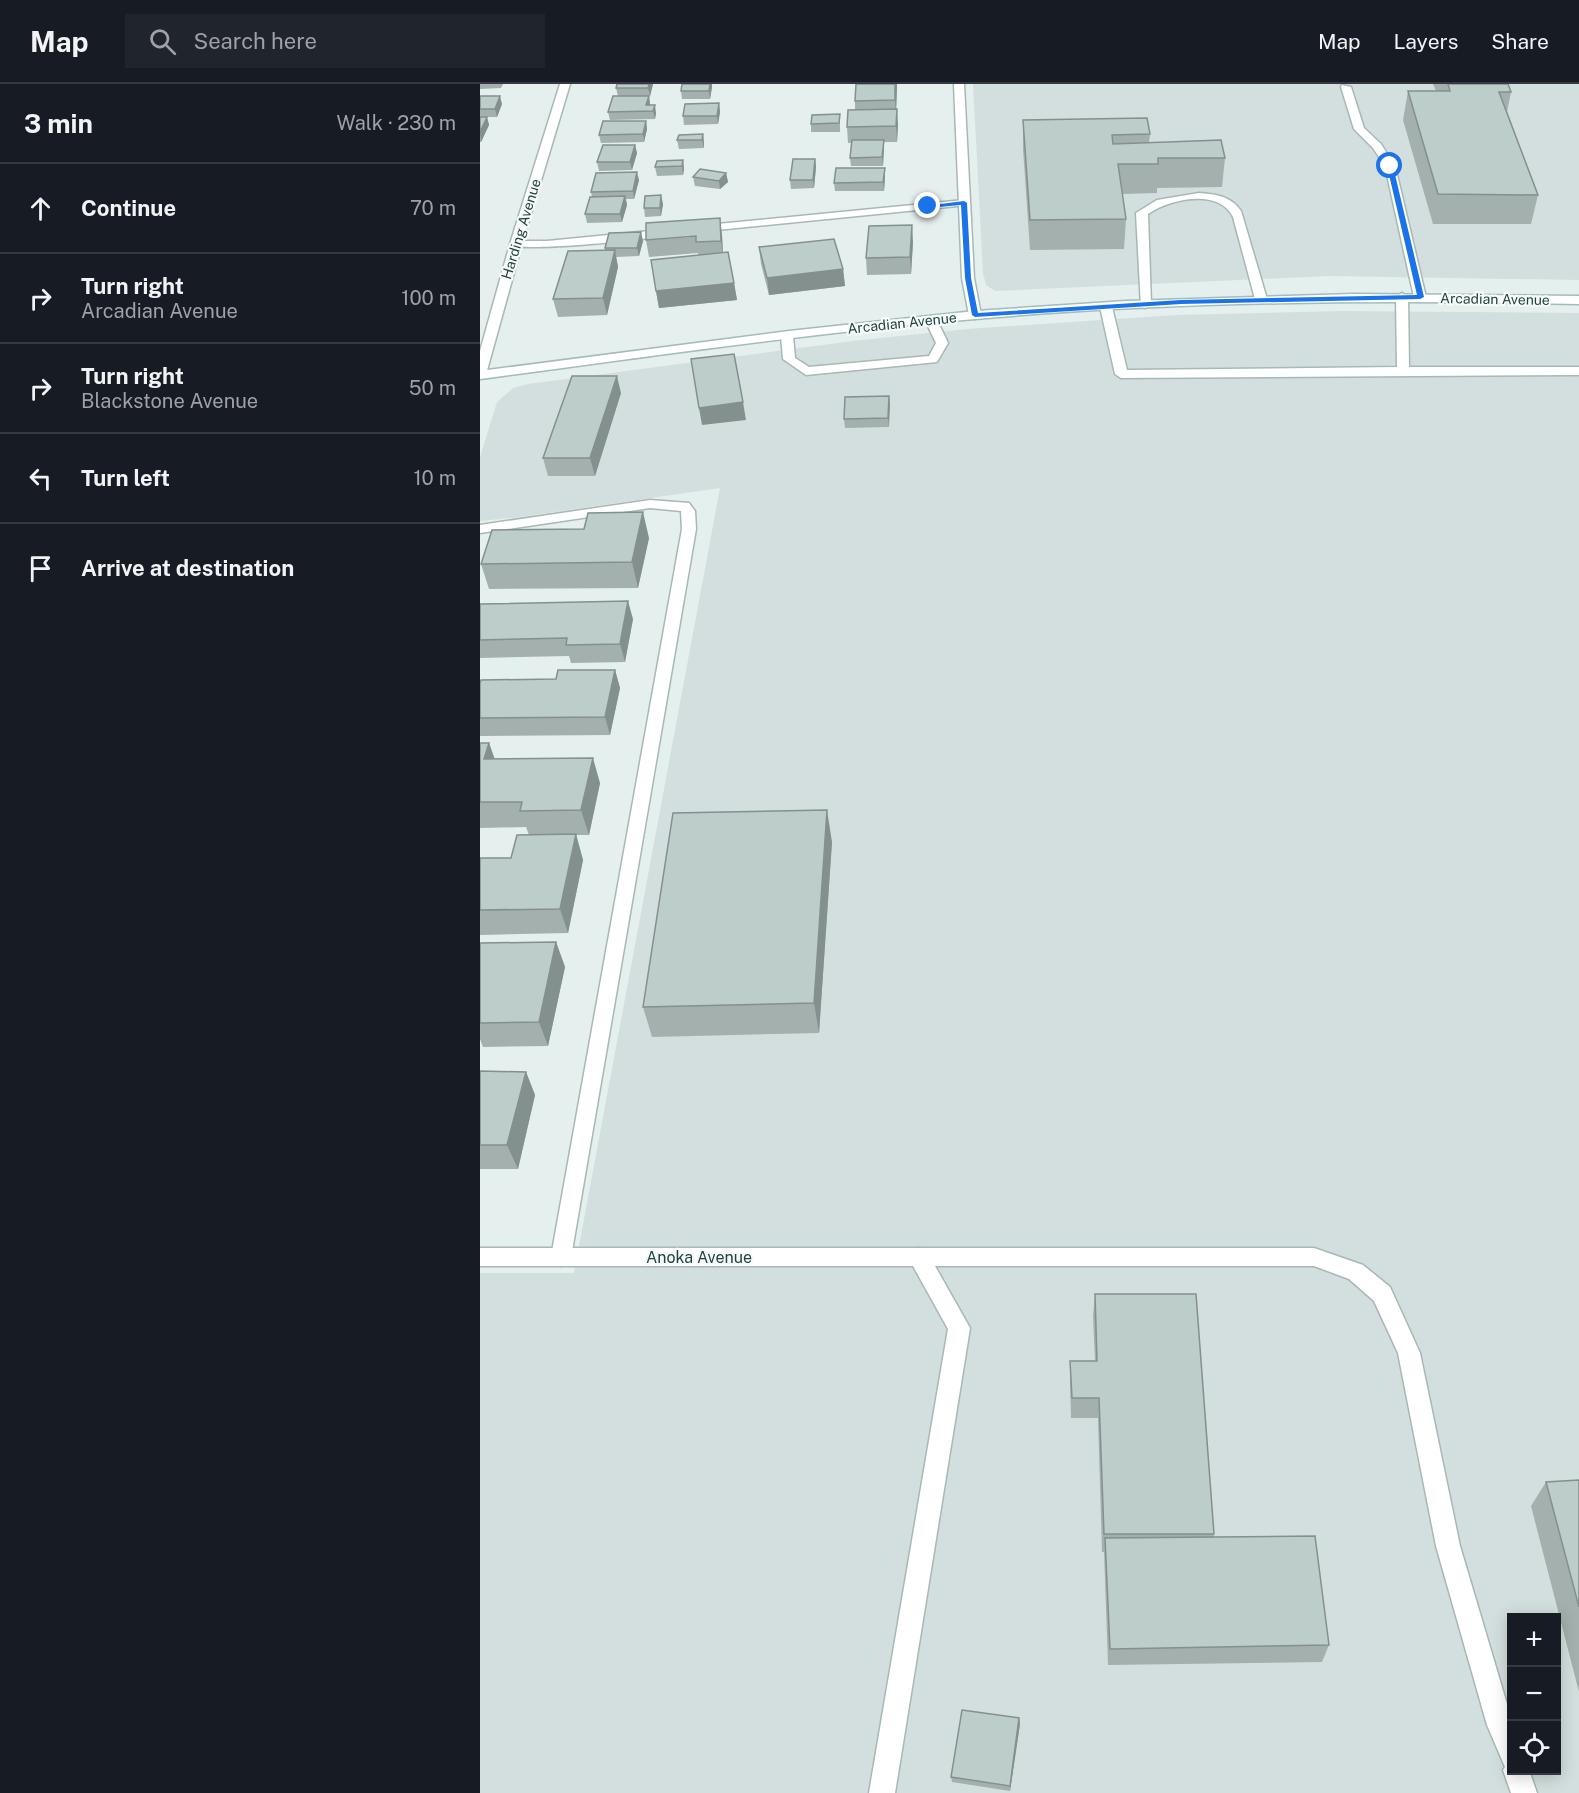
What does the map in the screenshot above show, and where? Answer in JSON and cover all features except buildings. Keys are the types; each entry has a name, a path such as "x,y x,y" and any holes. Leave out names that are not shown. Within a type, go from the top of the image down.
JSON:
{"street":[{"name":"Harding Avenue","path":"480,375 516,244 565,84"},
{"path":"959,84 968,278 975,315"},
{"path":"1346,87 1359,129 1377,146 1390,166 1420,297"},
{"path":"1145,304 1142,213 1165,199 1210,197 1231,205 1239,217 1261,299"},
{"path":"516,244 547,244 964,203"},
{"path":"1402,297 1403,371"},
{"name":"Arcadian Avenue","path":"480,375 975,315 1261,299 1420,297 1579,300"},
{"path":"1106,307 1121,374 1579,371"},
{"path":"787,336 789,359 806,371 933,359 942,343 931,320"},
{"path":"480,529 650,504 684,506 688,512 687,540 561,1257"},
{"name":"Anoka Avenue","path":"480,1257 1314,1257 1356,1272 1383,1294 1409,1353 1448,1546 1507,1744"},
{"path":"882,1793 959,1328 918,1257"},
{"path":"1518,1775 1524,1793"}],"shaded area":[{"path":"973,84 1579,84 1579,280 1330,276 995,291 986,285 983,273"},
{"path":"1341,311 1579,313 1579,1793 480,1793 480,1273 574,1273 720,488 480,521 480,457 497,402 513,388 528,384 853,341 967,329 1176,315"}],"route":[{"path":"928,206 964,203 968,278 975,315 1181,302 1420,297 1390,166"}]}
